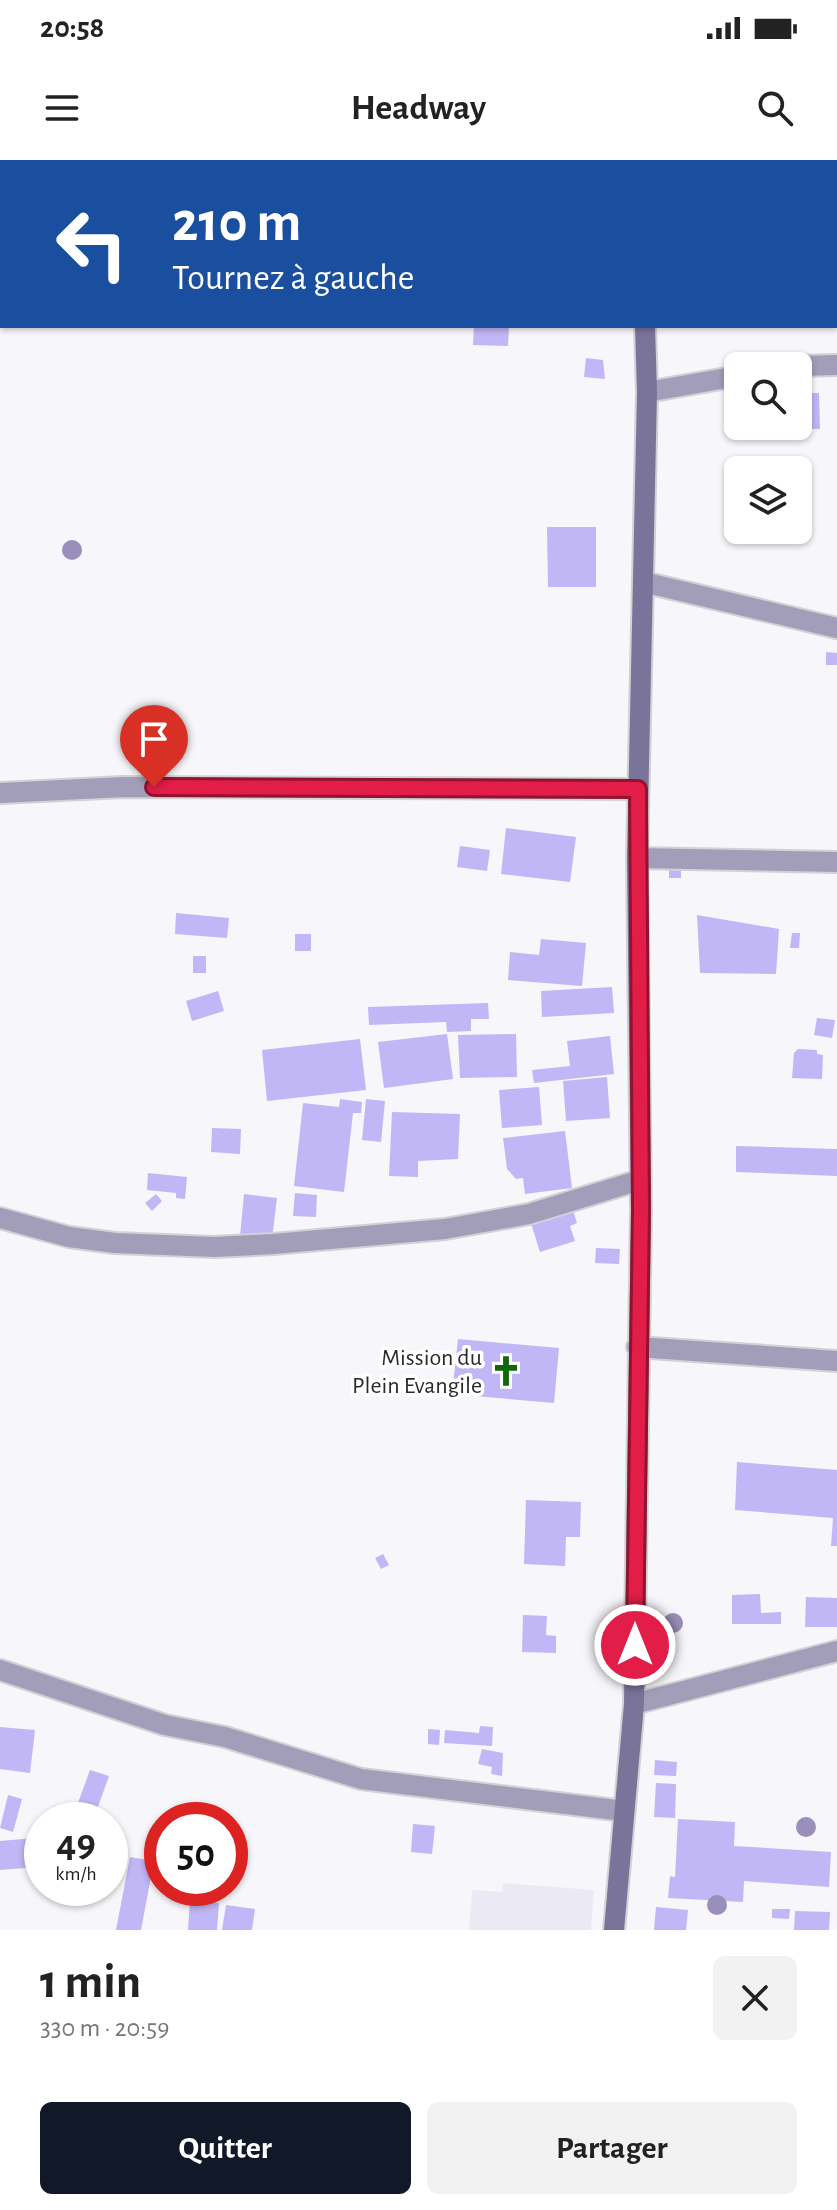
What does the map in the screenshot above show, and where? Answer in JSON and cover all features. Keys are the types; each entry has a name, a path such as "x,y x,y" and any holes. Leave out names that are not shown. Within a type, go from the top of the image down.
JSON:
{"main road":[{"path":"614,1930 634,1704 640,1180 637,858 647,392 645,328"}],"street":[{"path":"812,366 837,365"},
{"path":"647,392 724,378"},
{"path":"643,582 837,628"},
{"path":"0,793 124,787 638,789"},
{"path":"637,858 837,862"},
{"path":"0,1218 69,1237 115,1243 214,1247 273,1244 459,1227 529,1214 640,1180"},
{"path":"637,1347 837,1361"},
{"path":"634,1704 837,1651"},
{"path":"0,1670 165,1725 225,1737 361,1779 624,1811"}],"shaded area":[{"path":"503,1883 594,1890 591,1930 469,1930 472,1890 502,1892"}],"building":[{"path":"474,328 509,328 508,346 473,345"},
{"path":"586,358 603,360 605,379 584,377"},
{"path":"812,393 819,393 820,429 812,429"},
{"path":"547,527 596,527 596,587 548,587"},
{"path":"826,652 837,653 837,665 826,665"},
{"path":"506,828 576,837 570,882 501,874"},
{"path":"460,846 490,850 487,871 457,867"},
{"path":"669,868 681,868 681,878 669,878"},
{"path":"176,913 229,918 227,938 175,934"},
{"path":"697,915 779,929 776,974 700,973"},
{"path":"792,933 800,933 799,948 790,948"},
{"path":"295,934 311,934 311,951 295,951"},
{"path":"541,939 586,943 582,986 508,980 510,952 539,955"},
{"path":"193,956 206,956 206,973 193,973"},
{"path":"612,987 614,1013 542,1017 541,991"},
{"path":"218,991 224,1011 192,1021 186,1001"},
{"path":"488,1003 489,1019 471,1019 471,1031 447,1032 446,1022 369,1025 368,1007"},
{"path":"817,1018 835,1020 832,1038 814,1035"},
{"path":"447,1034 453,1079 384,1088 378,1042"},
{"path":"516,1034 517,1077 460,1078 458,1035"},
{"path":"610,1036 614,1074 534,1083 532,1070 570,1066 567,1041"},
{"path":"360,1039 366,1090 267,1101 262,1050"},
{"path":"798,1049 817,1050 817,1054 823,1055 822,1079 792,1078 794,1053"},
{"path":"607,1077 610,1118 566,1121 563,1081"},
{"path":"539,1087 542,1125 502,1128 499,1090"},
{"path":"340,1099 362,1102 361,1113 353,1113 344,1192 294,1186 303,1103 339,1107"},
{"path":"366,1099 385,1101 381,1142 362,1140"},
{"path":"392,1112 460,1114 458,1159 418,1161 418,1177 389,1176"},
{"path":"212,1128 241,1129 240,1154 211,1152"},
{"path":"565,1131 572,1188 525,1194 523,1178 516,1179 507,1169 503,1138"},
{"path":"736,1146 837,1149 837,1176 736,1172"},
{"path":"148,1173 187,1177 185,1199 176,1198 176,1193 147,1190"},
{"path":"295,1193 317,1195 316,1217 293,1216"},
{"path":"156,1194 162,1201 152,1211 145,1203"},
{"path":"244,1194 277,1198 272,1239 240,1236"},
{"path":"571,1204 577,1223 570,1226 575,1241 540,1252 529,1217"},
{"path":"596,1248 620,1249 619,1264 595,1263"},
{"name":"Mission du Plein Evangile","path":"458,1339 559,1348 554,1403 452,1394"},
{"path":"737,1462 837,1470 837,1546 831,1546 833,1518 735,1510"},
{"path":"526,1500 581,1502 580,1537 566,1537 565,1566 524,1564"},
{"path":"383,1554 389,1565 381,1569 375,1558"},
{"path":"760,1594 761,1613 781,1612 781,1624 732,1624 732,1595"},
{"path":"806,1597 837,1598 837,1627 805,1627"},
{"path":"523,1615 547,1616 546,1635 556,1636 556,1653 522,1652"},
{"path":"480,1726 493,1727 492,1746 444,1743 445,1730 479,1733"},
{"path":"0,1727 35,1730 30,1773 0,1769"},
{"path":"428,1729 440,1730 439,1745 428,1744"},
{"path":"482,1749 503,1753 502,1776 491,1774 492,1767 478,1764"},
{"path":"655,1760 677,1762 676,1776 654,1775"},
{"path":"90,1770 109,1776 100,1802 78,1802"},
{"path":"656,1783 676,1784 675,1818 654,1817"},
{"path":"8,1795 22,1799 13,1832 0,1828"},
{"path":"678,1819 735,1822 734,1846 831,1852 829,1887 744,1881 743,1902 668,1898 670,1876 675,1877"},
{"path":"413,1824 435,1826 432,1854 411,1852"},
{"path":"24,1839 24,1868 0,1870 0,1841"},
{"path":"130,1857 144,1859 146,1906 141,1930 116,1930 121,1906 128,1906"},
{"path":"190,1906 219,1906 217,1930 188,1930"},
{"path":"226,1906 255,1909 252,1930 222,1930"},
{"path":"656,1907 688,1910 686,1930 654,1930"},
{"path":"772,1909 790,1909 789,1919 772,1918"},
{"path":"795,1911 830,1912 829,1930 794,1930"}],"place":[{"name":"Mission du Plein Evangile","path":"506,1371"}],"route":[{"path":"154,787 638,789 641,1210 635,1645"}]}
